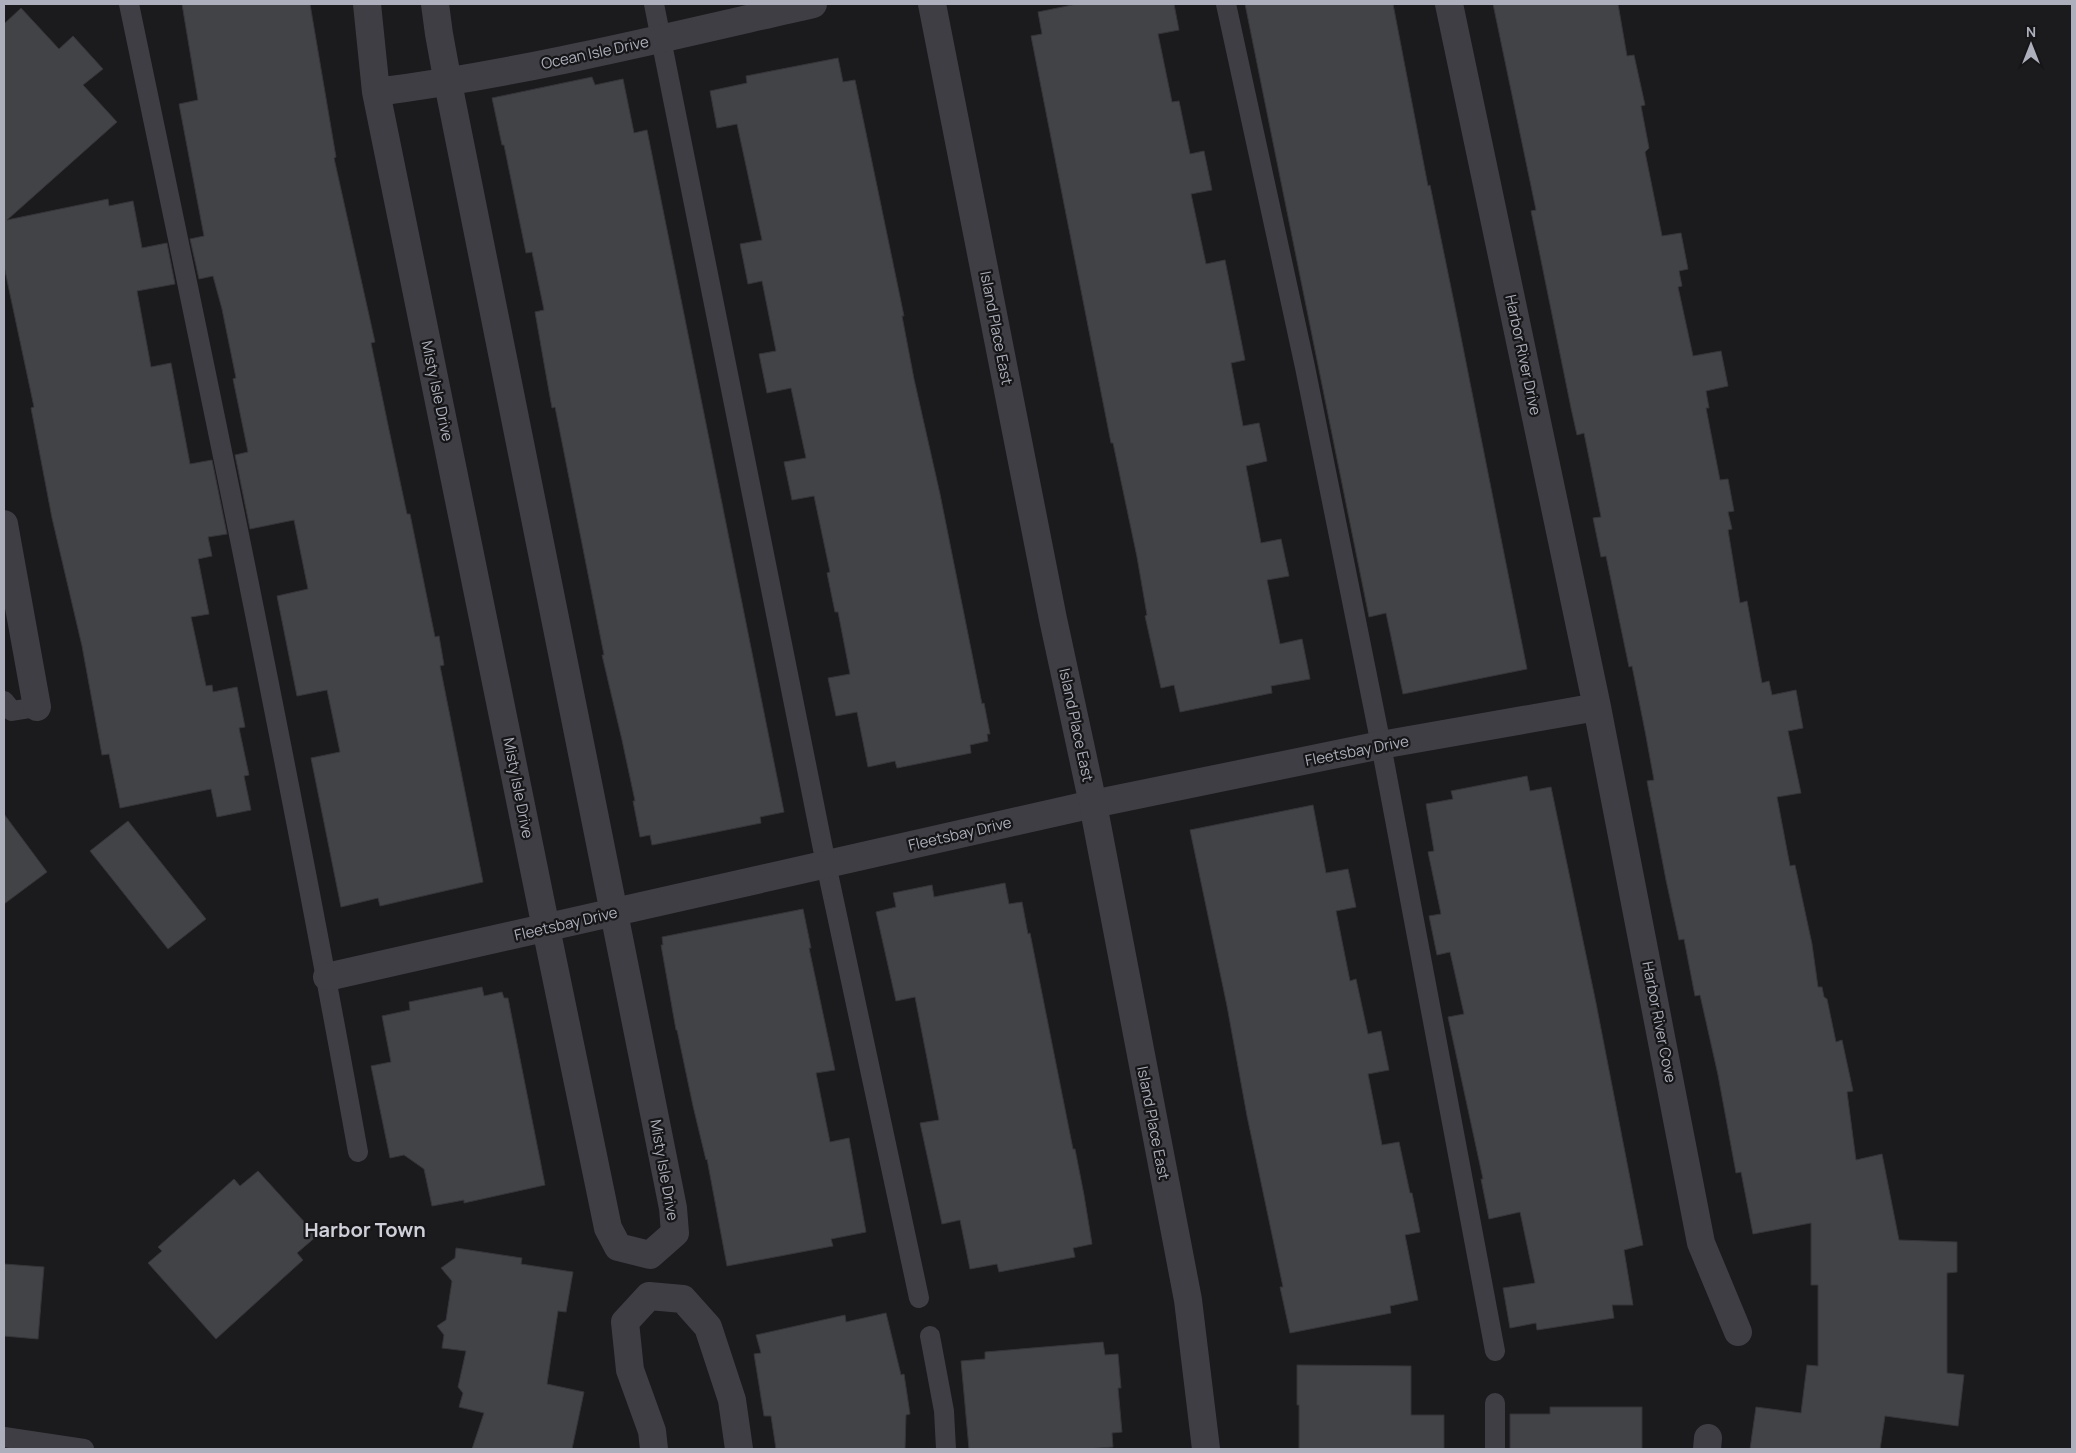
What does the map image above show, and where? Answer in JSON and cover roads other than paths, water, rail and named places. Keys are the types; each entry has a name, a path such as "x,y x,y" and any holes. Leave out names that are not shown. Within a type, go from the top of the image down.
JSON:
{"street":[{"name":"Misty Isle Drive","path":"367,4 376,92 608,1228 618,1246 650,1255 675,1233 673,1208 448,83 439,34 436,4"},
{"name":"Ocean Isle Drive","path":"376,92 448,83 660,39 813,4"},
{"name":"Island Place East","path":"932,4 1053,619 1093,804 1188,1300 1206,1449"},
{"name":"Harbor River Drive","path":"1449,4 1598,706"},
{"path":"4,524 37,706"},
{"name":"Fleetsbay Drive","path":"327,977 1093,804 1381,745 1598,706"},
{"name":"Harbor River Cove","path":"1598,706 1701,1243 1738,1332"},
{"path":"654,1449 652,1431 630,1370 625,1322 649,1296 683,1299 708,1327 732,1400 739,1449"}],"lane":[{"path":"129,4 203,354 327,977 358,1152"},
{"path":"654,4 826,864 919,1298"},
{"path":"1226,4 1305,367 1381,745 1495,1351"},
{"path":"4,702 12,711 37,706"},
{"path":"930,1336 944,1411 946,1449"},
{"path":"1495,1403 1495,1449"},
{"path":"4,1437 84,1449"}],"district":[{"name":"Harbor Town","path":"365,1230"}]}
